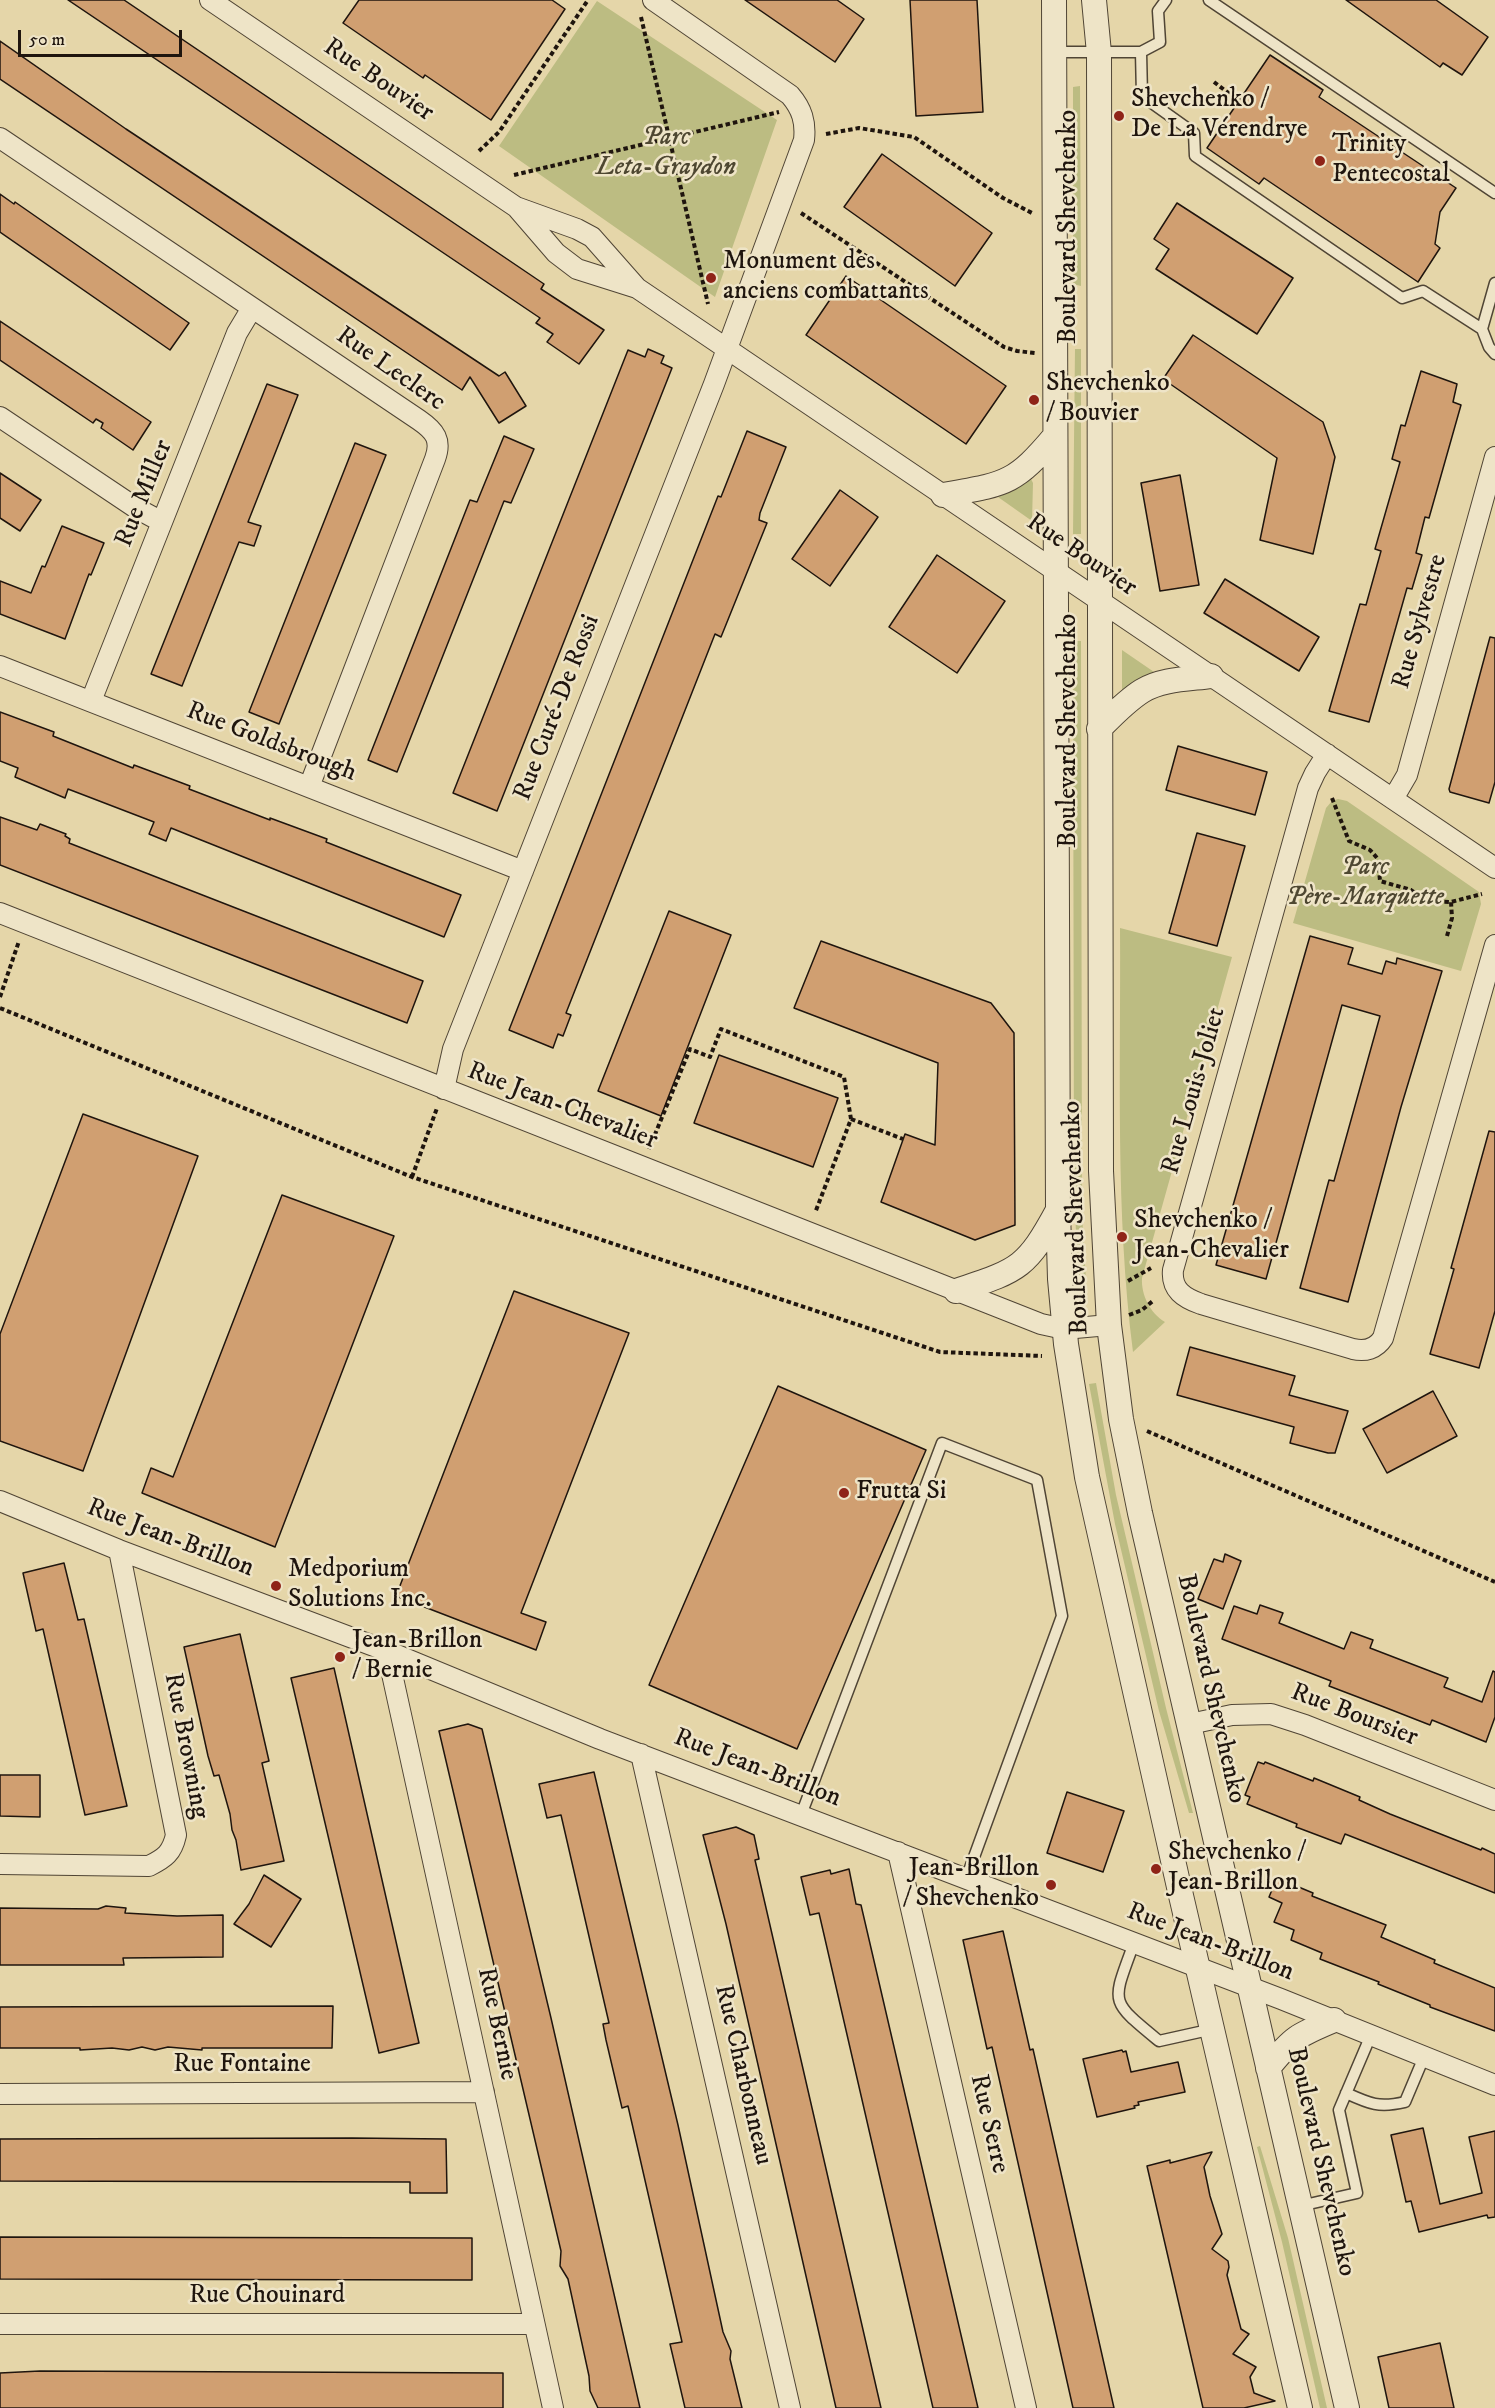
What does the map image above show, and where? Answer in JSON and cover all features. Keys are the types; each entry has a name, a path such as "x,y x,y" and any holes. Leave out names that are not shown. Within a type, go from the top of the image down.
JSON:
{"street":[{"name":"Rue Bouvier","path":"210,0 516,207 577,229 592,237 637,288 1495,868"},
{"name":"Rue Curé-De Rossi","path":"444,1089 453,1049 726,348 800,152 805,129 797,103 780,87 653,0"},
{"name":"Boulevard Shevchenko","path":"1054,0 1058,1210 1064,1329 1087,1477 1300,2408"},
{"name":"Boulevard Shevchenko","path":"1094,0 1099,53 1098,599 1101,1181 1118,1320 1115,1382 1133,1480 1347,2408"},
{"path":"1099,53 1102,0"},
{"name":"Rue Leclerc","path":"0,138 426,424 436,434 439,445 435,459 309,787"},
{"name":"Rue Bouvier","path":"516,207 556,253 577,269 637,288"},
{"name":"Rue Miller","path":"91,701 237,333 252,308"},
{"path":"0,417 136,508 162,522"},
{"path":"943,495 1011,480 1033,462 1055,436"},
{"name":"Rue Sylvestre","path":"1394,800 1407,775 1495,458"},
{"name":"Rue Goldsbrough","path":"0,666 523,871"},
{"path":"1099,729 1134,697 1148,688 1173,681 1210,676"},
{"name":"Rue Louis-Joliet","path":"1328,754 1308,788 1173,1270 1174,1284 1180,1293 1201,1304 1353,1349 1370,1349 1379,1344 1383,1338 1495,945"},
{"name":"Rue Jean-Chevalier","path":"0,913 1041,1324 1064,1329 1118,1320"},
{"path":"956,1291 1002,1276 1020,1265 1038,1246 1058,1210"},
{"name":"Rue Jean-Brillon","path":"0,1501 119,1550 387,1651 641,1754 1334,2020 1495,2085"},
{"name":"Rue Browning","path":"0,1864 149,1866 165,1858 173,1848 176,1835 119,1550"},
{"name":"Rue Bernie","path":"387,1651 553,2408"},
{"name":"Rue Boursier","path":"1190,1724 1232,1715 1271,1714 1305,1725 1495,1800"},
{"name":"Rue Charbonneau","path":"641,1754 790,2408"},
{"name":"Rue Serre","path":"898,1852 1026,2408"},
{"path":"1269,2068 1298,2035 1334,2020"},
{"name":"Rue Fontaine","path":"0,2094 484,2092"},
{"name":"Rue Chouinard","path":"0,2325 534,2324"}],"lane":[{"path":"1055,52 1142,52 1160,42 1158,11 1166,0"},
{"path":"1209,0 1495,193"},
{"path":"1142,52 1142,96 1194,134 1195,156 1402,298 1423,291 1482,329 1489,347 1495,354"},
{"path":"1482,329 1495,283"},
{"path":"801,1815 942,1443 1036,1480 1062,1616 966,1879"},
{"path":"1134,1943 1118,1989 1120,2003 1125,2013 1159,2041 1213,2029"},
{"path":"1300,2206 1357,2193 1339,2110 1371,2035"},
{"path":"1346,2093 1373,2105 1388,2106 1405,2102 1424,2057"}],"path":[{"path":"479,152 499,132 588,0"},
{"path":"641,17 708,304"},
{"path":"1214,82 1239,101"},
{"path":"514,175 780,112"},
{"path":"826,134 859,128 914,137 1003,198 1035,214"},
{"path":"801,213 1004,346 1017,351 1035,352"},
{"path":"1332,798 1349,841 1370,850 1378,859 1380,881 1411,890 1426,901 1451,902 1482,894"},
{"path":"1447,936 1452,918 1451,902"},
{"path":"0,997 26,923"},
{"path":"0,1008 412,1177 940,1352 1042,1356"},
{"path":"650,1149 690,1049 710,1057 721,1029 844,1077 851,1119 815,1214"},
{"path":"412,1177 444,1089"},
{"path":"851,1119 903,1139"},
{"path":"1125,1283 1151,1268"},
{"path":"1118,1320 1142,1310 1154,1300"},
{"path":"1143,1430 1495,1582"}],"green space":[{"name":"Parc Leta-Graydon","path":"597,1 777,120 715,297 499,146"},
{"path":"1080,86 1081,286 1073,284 1073,87"},
{"path":"1075,349 1081,349 1081,534 1073,534"},
{"path":"1031,479 1033,483 1032,521 998,497"},
{"path":"1073,641 1081,641 1082,1214 1086,1281 1078,1281 1074,1184"},
{"path":"1122,650 1157,674 1122,694"},
{"name":"Parc Père-Marquette","path":"1338,799 1347,801 1479,892 1481,904 1461,971 1293,923 1326,808 1332,801"},
{"path":"1120,928 1232,957 1142,1278 1143,1291 1148,1303 1155,1314 1165,1322 1133,1352 1127,1299 1121,1193"},
{"path":"1096,1383 1116,1495 1193,1813 1189,1813 1159,1711 1115,1524 1089,1384"},
{"path":"1260,2146 1288,2238 1327,2408 1320,2408 1282,2242 1257,2147"}],"building":[{"path":"68,0 124,0 544,284 541,289 604,330 579,364 547,342 553,334 536,323 540,318"},
{"path":"359,0 552,0 565,9 491,120 425,75 423,78 343,23"},
{"path":"745,0 837,0 864,19 835,62"},
{"path":"910,0 977,0 983,112 916,116"},
{"path":"1346,0 1436,0 1488,37 1462,75 1443,63 1440,67"},
{"path":"0,41 126,129 499,376 505,372 526,406 499,423 470,377 462,390 0,79"},
{"name":"Trinity Pentecostal","path":"1270,55 1323,90 1319,97 1456,188 1440,212 1435,244 1440,248 1418,282 1264,178 1259,184 1207,148"},
{"path":"882,154 992,233 955,286 844,207"},
{"path":"0,194 14,204 15,202 189,323 170,350 0,232"},
{"path":"1177,203 1293,278 1257,334 1156,269 1169,249 1154,239"},
{"path":"846,276 1006,386 966,444 806,335"},
{"path":"0,321 151,422 133,450 101,428 103,423 96,419 93,423 0,360"},
{"path":"1193,335 1323,422 1335,457 1313,554 1260,540 1277,458 1163,379"},
{"path":"648,349 664,356 661,363 672,368 497,811 453,793 628,350 645,357"},
{"path":"1421,371 1457,384 1453,402 1461,405 1429,518 1425,517 1416,553 1422,555 1412,589 1407,588 1369,722 1329,711 1360,604 1366,605 1381,551 1375,549 1400,462 1392,459 1401,425 1405,426"},
{"path":"267,384 298,395 248,522 261,526 254,546 239,542 182,686 151,674"},
{"path":"747,431 786,447 760,513 759,520 767,523 721,637 715,634 566,1013 571,1015 563,1036 558,1034 553,1048 509,1030 718,496 721,497"},
{"path":"504,436 534,449 511,503 504,501 397,772 368,760 470,500 477,502"},
{"path":"355,443 386,455 279,724 249,712"},
{"path":"0,473 41,500 20,531 0,518"},
{"path":"1180,475 1199,585 1160,591 1141,483"},
{"path":"840,490 878,517 830,586 792,559"},
{"path":"62,526 104,543 91,575 89,574 65,639 0,614 0,581 31,593"},
{"path":"937,555 1005,601 957,673 889,627"},
{"path":"1225,579 1319,637 1299,671 1204,613"},
{"path":"1490,637 1495,638 1495,782 1489,803 1450,792 1449,789"},
{"path":"0,712 54,732 53,736 133,768 134,765 190,786 189,789 327,839 326,842 461,895 444,937 171,828 166,841 149,834 154,822 68,789 65,798 15,777 18,768 0,761"},
{"path":"1178,746 1267,772 1255,815 1166,790"},
{"path":"0,817 37,830 40,824 66,834 65,836 70,839 69,843 423,981 407,1023 0,865"},
{"path":"1197,833 1245,846 1217,946 1169,933"},
{"path":"669,911 731,935 661,1116 598,1091"},
{"path":"1310,936 1353,948 1348,964 1382,974 1386,961 1396,964 1397,958 1442,971 1401,1107 1348,1302 1300,1288 1329,1180 1334,1181 1380,1016 1342,1005 1266,1279 1216,1265"},
{"path":"821,941 991,1003 1014,1033 1015,1225 975,1240 881,1202 905,1134 935,1145 938,1063 794,1008"},
{"path":"719,1055 838,1098 813,1167 694,1123"},
{"path":"83,1114 198,1156 83,1471 0,1441 0,1334"},
{"path":"1489,1131 1495,1132 1495,1311 1479,1368 1430,1354"},
{"path":"282,1195 394,1236 275,1547 142,1493 151,1468 173,1477"},
{"path":"514,1291 629,1333 521,1613 546,1622 536,1650 396,1596"},
{"path":"1190,1347 1295,1376 1289,1395 1348,1411 1335,1453 1290,1443 1294,1427 1177,1395"},
{"path":"778,1386 926,1450 797,1749 649,1685"},
{"path":"1433,1391 1457,1436 1387,1473 1363,1429"},
{"path":"1225,1554 1241,1561 1223,1609 1198,1599 1214,1559 1223,1562"},
{"path":"64,1563 78,1620 84,1619 127,1806 85,1815 43,1629 36,1631 23,1573"},
{"path":"1260,1605 1283,1613 1279,1623 1344,1649 1351,1632 1373,1640 1370,1648 1448,1678 1444,1687 1482,1702 1493,1671 1495,1672 1495,1717 1486,1742 1432,1720 1430,1725 1329,1686 1331,1681 1222,1639 1234,1606 1257,1614"},
{"path":"240,1634 269,1761 262,1763 284,1861 241,1870 230,1814 219,1775 214,1776 208,1756 184,1647"},
{"path":"334,1668 419,2043 379,2053 291,1678"},
{"path":"468,1724 482,1729 640,2408 598,2408 590,2391 589,2376 568,2279 560,2266 561,2251 439,1731"},
{"path":"1258,1762 1264,1764 1265,1762 1313,1781 1314,1778 1360,1797 1359,1800 1390,1814 1495,1854 1495,1893 1345,1834 1341,1844 1296,1827 1297,1824 1247,1804 1250,1797 1245,1795"},
{"path":"594,1772 678,2125 723,2332 731,2351 730,2359 742,2408 685,2408 670,2344 682,2342 628,2106 622,2108 606,2040 603,2024 609,2023 561,1815 547,1818 539,1784"},
{"path":"0,1775 40,1775 40,1817 0,1816"},
{"path":"1067,1792 1124,1811 1103,1872 1047,1853"},
{"path":"736,1827 754,1835 759,1859 755,1860 881,2408 836,2408 726,1924 703,1835"},
{"path":"849,1869 856,1904 861,1905 978,2408 933,2408 819,1913 810,1915 801,1877 830,1870 831,1874"},
{"path":"264,1875 301,1899 271,1947 234,1924 249,1904"},
{"path":"1277,1878 1313,1893 1312,1896 1386,1925 1381,1937 1435,1960 1434,1963 1495,1988 1495,2031 1430,2007 1430,2005 1378,1984 1379,1982 1320,1959 1322,1953 1291,1940 1294,1930 1274,1922 1282,1903 1269,1897"},
{"path":"106,1906 126,1908 125,1913 177,1916 223,1915 223,1957 123,1958 124,1965 0,1965 0,1908 98,1909"},
{"path":"1003,1931 1030,2050 1033,2049 1114,2408 1073,2408 992,2047 987,2049 963,1940"},
{"path":"333,2006 332,2048 202,2048 202,2050 168,2047 155,2050 142,2047 129,2050 112,2048 80,2050 80,2048 0,2048 0,2007"},
{"path":"1126,2051 1131,2072 1178,2062 1185,2092 1138,2102 1139,2105 1134,2106 1135,2108 1097,2117 1083,2059"},
{"path":"1423,2128 1440,2204 1482,2193 1469,2137 1495,2131 1495,2217 1488,2218 1487,2215 1419,2232 1411,2201 1406,2202 1391,2135"},
{"path":"0,2139 446,2139 447,2193 410,2193 410,2182 0,2181"},
{"path":"1212,2152 1204,2167 1222,2234 1212,2249 1228,2261 1227,2275 1241,2329 1249,2334 1233,2354 1256,2367 1250,2377 1254,2393 1275,2401 1244,2408 1203,2408 1147,2166 1170,2160 1170,2163"},
{"path":"0,2237 472,2238 472,2280 0,2279"},
{"path":"1440,2343 1454,2408 1389,2408 1378,2357"},
{"path":"40,2371 503,2373 503,2408 0,2408 0,2373"}],"place":[{"name":"Shevchenko / De La Vérendrye","path":"1119,116"},
{"name":"Trinity Pentecostal","path":"1320,161"},
{"name":"Monument des anciens combattants","path":"711,278"},
{"name":"Shevchenko / Bouvier","path":"1034,400"},
{"name":"Shevchenko / Jean-Chevalier","path":"1122,1237"},
{"name":"Frutta Si","path":"844,1493"},
{"name":"Medporium Solutions Inc.","path":"276,1586"},
{"name":"Jean-Brillon / Bernie","path":"340,1657"},
{"name":"Shevchenko / Jean-Brillon","path":"1156,1869"},
{"name":"Jean-Brillon / Shevchenko","path":"1051,1885"}]}
